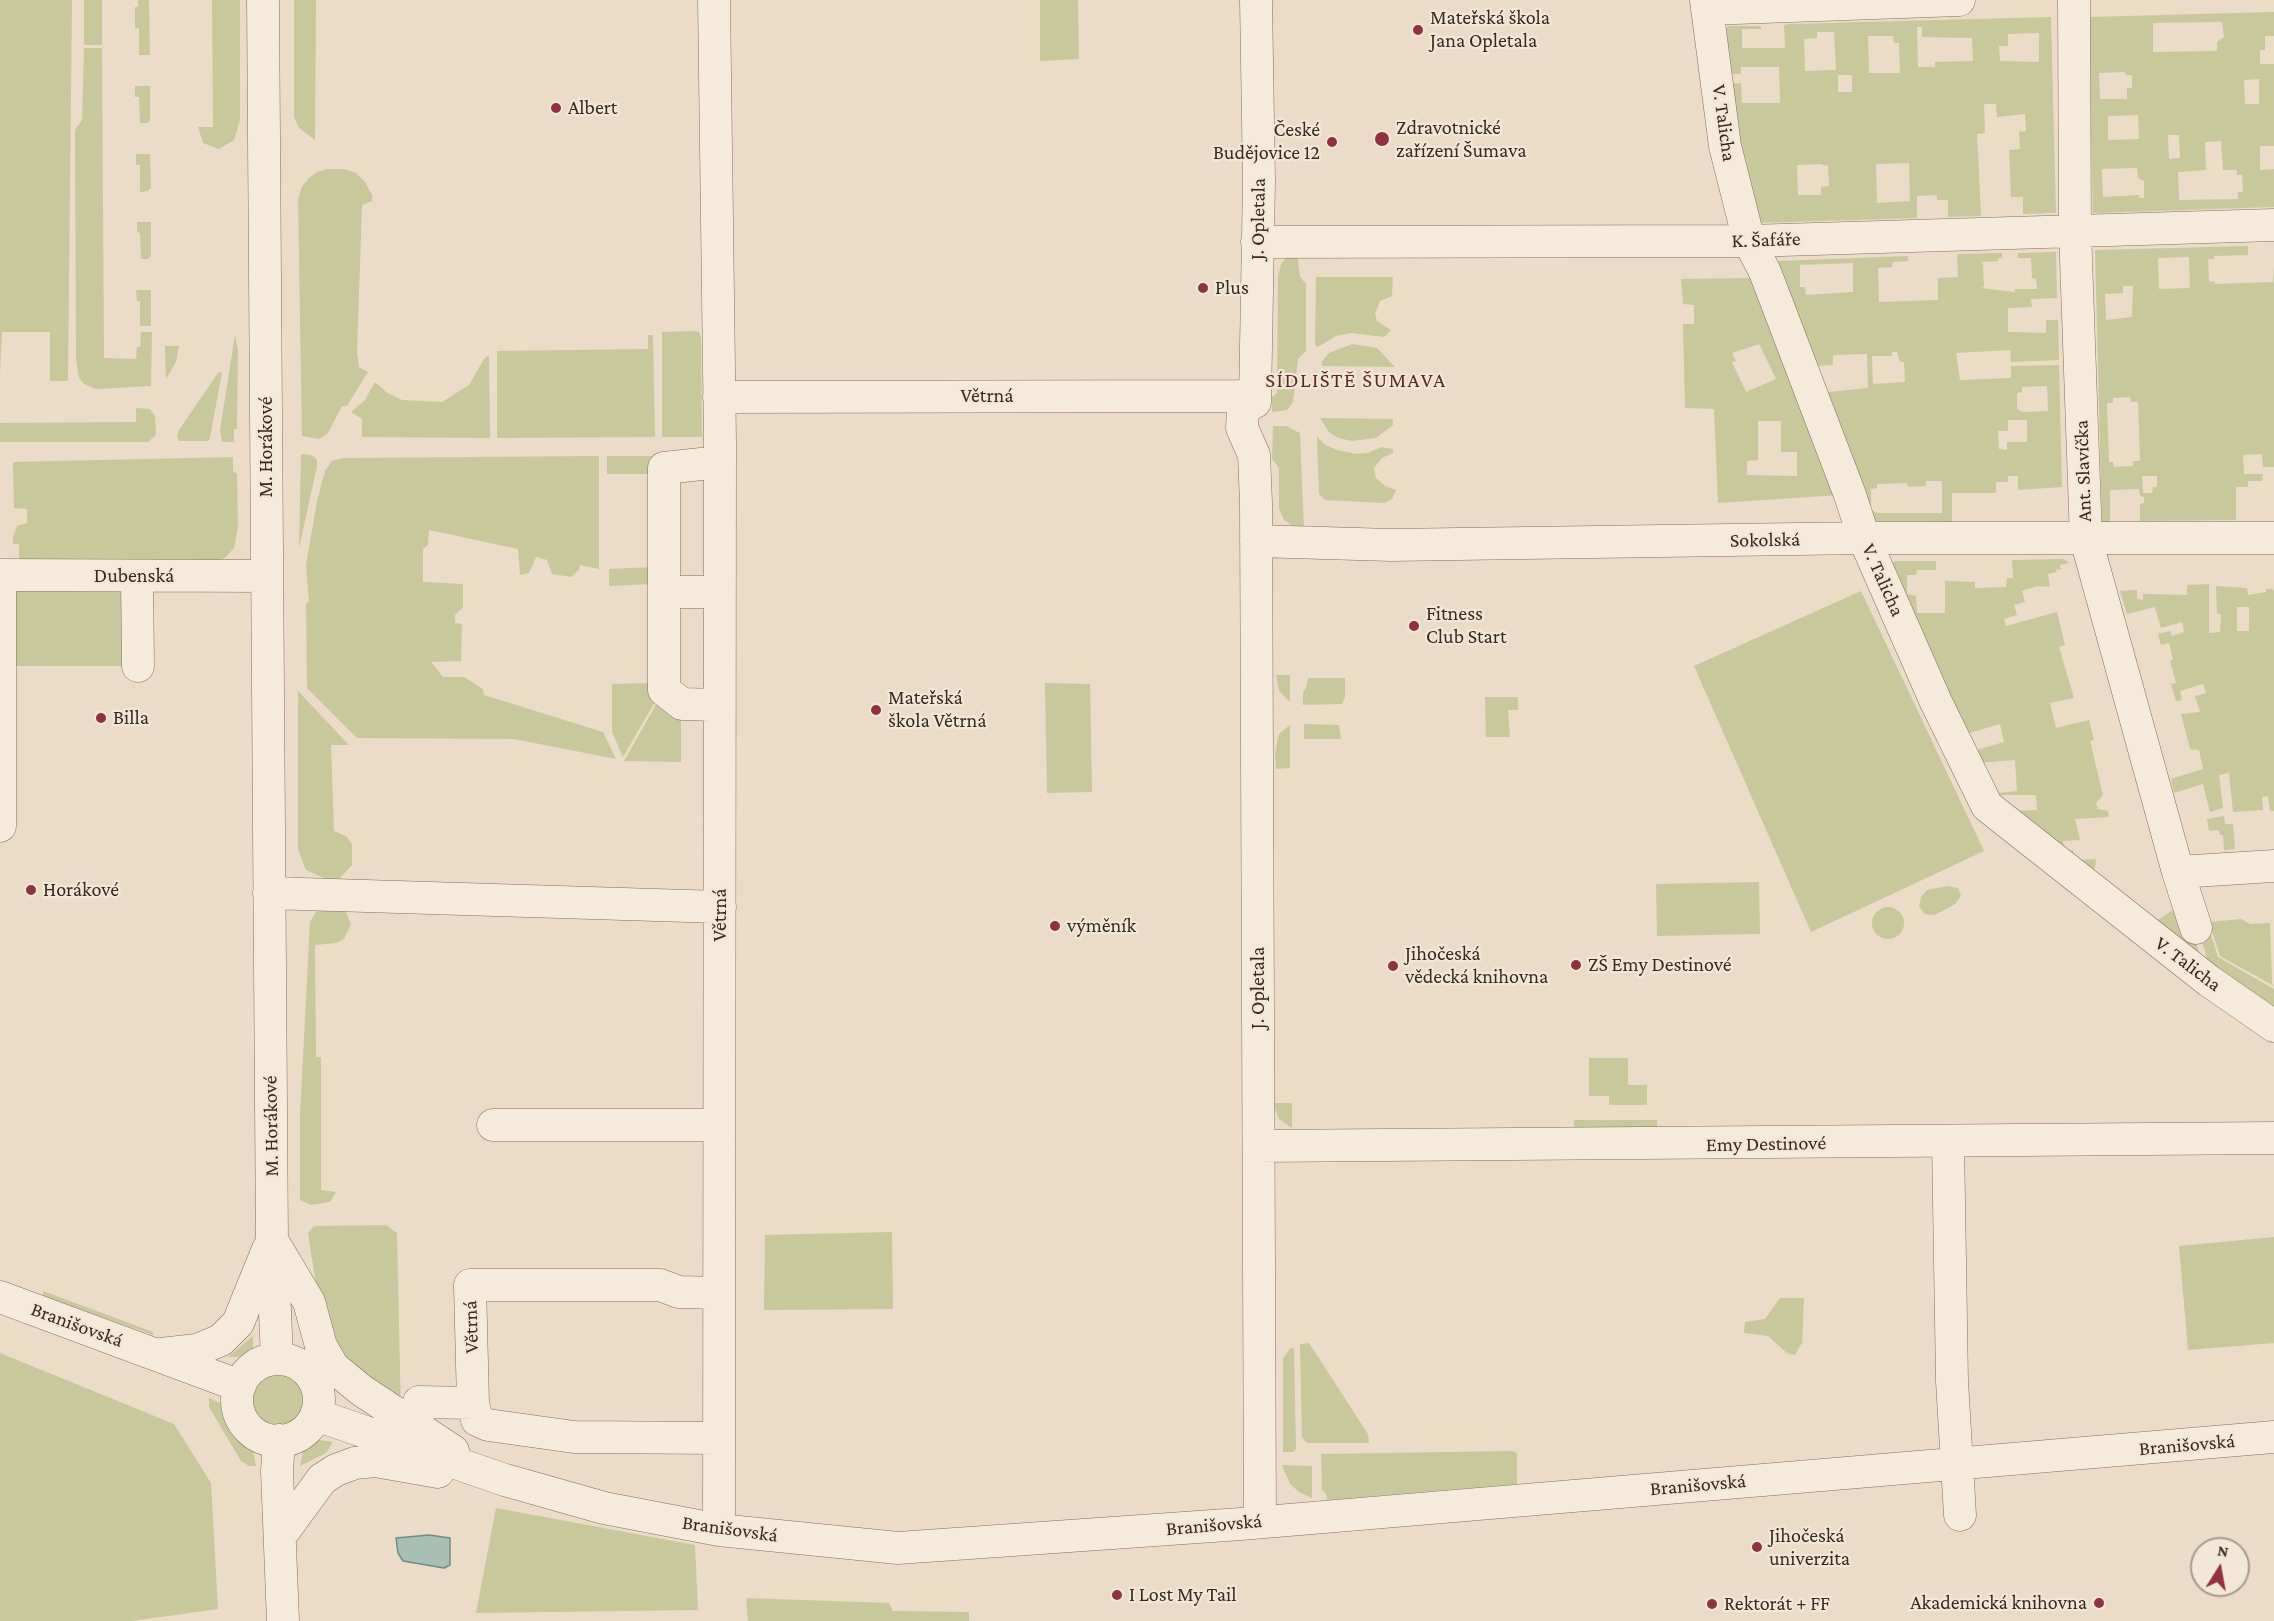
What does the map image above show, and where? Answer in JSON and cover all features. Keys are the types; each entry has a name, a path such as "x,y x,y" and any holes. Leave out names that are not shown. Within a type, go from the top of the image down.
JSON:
{"street":[{"name":"M. Horákové","path":"263,0 272,1240 277,1359"},
{"name":"Větrná","path":"714,0 720,462 719,1530"},
{"name":"J. Opletala","path":"1256,0 1257,242 1254,399 1266,410 1262,442 1254,455 1260,1521"},
{"path":"1707,5 1959,0"},
{"name":"Ant. Slavíčka","path":"2074,0 2075,231 2086,539 2178,872 2196,928"},
{"name":"V. Talicha","path":"1707,5 1725,146 1749,241 1773,294 1850,495 1864,538 1936,702 1987,806 2200,974 2274,1026"},
{"name":"K. Šafáře","path":"1257,242 1749,241 2274,225"},
{"name":"Větrná","path":"719,397 1254,399"},
{"path":"719,705 682,704 664,690 664,468 720,462"},
{"name":"Sokolská","path":"1256,541 1391,545 1864,538 2274,538"},
{"name":"Dubenská","path":"0,575 267,576"},
{"path":"0,575 0,826"},
{"path":"137,576 138,666"},
{"path":"664,592 720,592"},
{"path":"2178,872 2274,866"},
{"path":"269,893 720,907"},
{"path":"493,1125 718,1125"},
{"name":"Emy Destinové","path":"1259,1146 2274,1138"},
{"path":"1948,1142 1952,1381 1960,1515"},
{"name":"Branišovská","path":"155,1354 197,1350 221,1340 238,1323 272,1240"},
{"name":"Branišovská","path":"272,1240 309,1302 321,1346 333,1367 361,1390 491,1475"},
{"name":"Větrná","path":"473,1403 470,1285 660,1285 679,1292 719,1293"},
{"name":"Branišovská","path":"0,1297 240,1386"},
{"path":"277,1359 295,1363 314,1379 319,1395 316,1415 302,1433 279,1440 258,1435 247,1426 238,1407 240,1386 250,1370 265,1361 277,1359"},
{"path":"419,1402 473,1403 477,1420 488,1425 574,1437 719,1438"},
{"name":"Branišovská","path":"316,1415 491,1475 604,1508 719,1530 898,1548 1260,1521 2274,1437"},
{"path":"279,1440 277,1471 284,1621"},
{"name":"Branišovská","path":"281,1535 322,1479 355,1463 375,1461 432,1472 491,1475"}],"shaded area":[{"path":"0,0 72,0 68,381 50,381 50,332 2,332 0,374"},
{"path":"84,0 102,0 102,45 84,45"},
{"path":"138,0 149,0 150,55 139,55 139,28 135,29 135,7 138,7"},
{"path":"212,0 240,0 240,120 234,140 219,149 203,143 198,127 213,127"},
{"path":"294,0 316,0 315,140 299,128 294,117"},
{"path":"1040,0 1078,0 1079,59 1040,61"},
{"path":"2274,12 2274,36 2265,36 2265,50 2260,50 2260,64 2274,64 2274,146 2260,146 2260,170 2274,169 2274,207 2093,213 2088,17","holes":["2222,22 2224,37 2217,42 2217,51 2153,52 2153,23","2125,72 2126,75 2132,75 2132,88 2127,88 2127,99 2100,99 2099,73","2259,79 2259,104 2245,104 2244,80","2138,115 2139,139 2108,140 2108,116","2168,135 2179,135 2180,158 2169,159","2221,141 2223,170 2237,170 2237,175 2242,175 2243,192 2238,192 2238,199 2179,200 2178,172 2206,170 2205,142","2137,168 2138,178 2144,181 2144,198 2139,198 2139,195 2103,197 2102,169"]},
{"path":"2051,17 2056,213 2023,214 2023,197 2011,197 2009,150 2020,149 2019,132 2026,131 2025,114 1997,117 1996,104 1984,104 1985,133 1977,134 1981,216 1948,217 1948,200 1937,200 1937,195 1917,196 1917,218 1757,223 1737,144 1731,84 1741,83 1742,103 1780,103 1779,67 1741,67 1741,74 1731,74 1724,29 1729,26 1761,26 1761,29 1742,29 1742,48 1785,48 1784,25","holes":["1917,27 1922,27 1922,37 1972,38 1973,61 1935,62 1935,67 1918,67","1817,32 1834,32 1836,70 1805,71 1804,39 1817,38","2039,33 2039,62 2000,61 1999,46 2008,46 2008,34","1868,36 1893,36 1894,43 1899,43 1900,73 1869,73","1838,75 1852,75 1852,92 1838,92","1909,163 1910,201 1877,203 1876,164","1797,165 1828,166 1829,186 1821,187 1821,195 1798,195"]},
{"path":"84,48 102,48 104,358 136,359 141,332 152,332 151,386 96,389 84,384 79,378 76,359 75,130 82,120"},
{"path":"135,86 150,86 150,120 148,123 140,123 139,97 135,97"},
{"path":"136,154 150,154 151,188 148,191 140,192 140,165 136,165"},
{"path":"327,169 344,169 356,173 365,182 372,195 372,201 362,205 357,352 359,367 368,372 347,406 342,406 328,433 319,439 302,436 298,199 302,187 309,178"},
{"path":"137,222 151,222 151,256 148,259 141,259 140,233 137,232"},
{"path":"2248,246 2248,255 2214,256 2214,259 2208,259 2209,281 2215,284 2273,282 2274,265 2274,467 2263,467 2262,454 2243,455 2244,474 2263,474 2262,481 2248,481 2248,487 2236,487 2236,520 2140,521 2140,504 2144,503 2144,497 2140,496 2139,489 2110,490 2110,522 2102,522 2095,250","holes":["2189,257 2190,288 2159,289 2158,258","2123,286 2133,286 2132,317 2106,320 2105,294 2123,293","2130,397 2131,402 2138,402 2140,461 2133,461 2133,466 2114,467 2113,462 2109,462 2107,403 2113,403 2113,398","2142,476 2157,476 2157,487 2153,487 2152,493 2143,493"]},
{"path":"2056,252 2057,298 2031,299 2032,307 2008,308 2008,332 2046,333 2046,320 2058,320 2059,360 2011,362 2010,350 1956,353 1960,380 2011,378 2011,366 2059,365 2062,487 2018,490 2018,476 2008,476 2008,482 1996,482 1996,493 1952,493 1952,522 1868,521 1818,393 1868,388 1867,354 1833,355 1833,365 1816,366 1774,263 1908,256 1908,261 1893,262 1892,267 1878,268 1879,302 1938,300 1938,278 1958,277 1957,254 2002,253 2002,258 1998,258 1998,261 1980,262 1983,263 1984,287 1981,288 2015,292 2015,289 2037,289 2036,279 2032,278 2031,258 2018,258 2018,253","holes":["1853,263 1853,292 1806,295 1805,287 1800,287 1800,265","1892,352 1897,352 1900,362 1904,362 1905,382 1873,384 1872,356 1892,356","2047,386 2048,411 2023,412 2017,409 2017,393 2022,392 2022,387","2008,420 2027,420 2027,442 2007,442 2007,450 1999,449 1998,431 2008,431","1926,481 1942,481 1942,513 1877,513 1871,510 1871,489 1877,488 1877,484 1907,483 1908,487 1926,486"]},
{"path":"1297,254 1300,277 1306,284 1306,351 1298,359 1293,402 1287,410 1272,412 1272,397 1277,393 1278,277 1281,264 1288,256"},
{"path":"1316,277 1393,277 1392,296 1380,301 1375,314 1377,321 1391,330 1384,337 1351,333 1336,336 1318,347 1315,345"},
{"path":"1754,278 1840,495 1718,503 1714,409 1685,408 1683,324 1694,324 1694,305 1683,304 1681,279","holes":["1759,344 1776,379 1746,392 1732,362 1736,361 1732,353","1758,421 1781,421 1781,452 1797,452 1797,476 1747,475 1747,461 1758,460"]},
{"path":"136,290 151,290 151,326 140,326 140,301 137,301"},
{"path":"662,332 699,332 701,338 702,437 662,437"},
{"path":"235,335 238,351 237,429 234,429 234,442 222,442 220,430"},
{"path":"648,335 653,335 655,437 497,438 497,351 648,349"},
{"path":"1352,344 1377,348 1395,367 1322,366 1322,361 1329,353"},
{"path":"165,346 179,346 176,362 166,379"},
{"path":"489,355 490,438 362,437 362,419 351,412 365,400 375,382 386,392 402,400 442,402 469,385 484,359"},
{"path":"222,372 210,438 208,441 179,441 177,436 179,430 218,373"},
{"path":"136,408 150,409 155,416 156,435 148,442 0,442 0,423 136,422"},
{"path":"1320,418 1393,419 1393,425 1376,438 1352,441 1338,438 1329,432"},
{"path":"1273,426 1286,426 1300,433 1304,530 1284,520 1279,509 1279,468 1272,459"},
{"path":"1317,436 1324,444 1337,450 1356,454 1368,453 1381,447 1393,449 1393,453 1382,458 1374,468 1376,478 1385,486 1396,490 1392,499 1385,503 1325,500 1319,494"},
{"path":"301,454 312,455 317,460 317,466 299,548"},
{"path":"599,456 599,569 580,565 579,570 571,577 552,574 547,560 536,557 529,573 520,575 518,549 429,530 428,545 423,549 423,582 463,584 463,607 455,615 455,623 462,624 461,661 431,662 443,677 464,677 483,689 484,695 603,732 616,759 514,739 357,738 307,688 306,603 309,602 306,565 317,501 325,471 332,461 343,458"},
{"path":"607,456 654,456 654,467 648,474 607,474"},
{"path":"233,457 233,472 237,473 238,527 234,548 226,557 214,562 19,566 19,544 13,544 13,538 17,526 27,523 27,509 14,508 13,462"},
{"path":"2064,559 2069,563 2060,565 2061,570 2056,569 2057,572 2048,574 2050,587 2037,586 2022,591 2025,602 2014,605 2017,615 2004,619 2006,626 2057,612 2065,645 2059,647 2074,698 2050,703 2056,728 2089,720 2094,740 2090,741 2103,795 2096,803 2098,809 2108,811 2109,817 2075,819 2080,840 2063,841 2064,850 2073,850 2074,860 2012,811 2037,810 2036,795 1998,795 1998,793 2017,791 2015,760 1978,763 1973,751 2004,742 2000,724 1966,734 1888,568 1895,561 1936,561 1936,570 1917,570 1916,575 1907,575 1907,594 1916,596 1917,613 1945,613 1945,581 1975,582 1975,588 2006,587 2007,578 2013,578 2012,560"},
{"path":"654,567 653,584 609,586 609,569"},
{"path":"0,575 137,576 138,666 2,666"},
{"path":"2209,584 2209,633 2220,632 2221,615 2217,614 2216,586 2247,588 2248,595 2273,589 2274,811 2270,811 2268,796 2262,797 2263,810 2233,812 2229,773 2219,775 2223,808 2210,812 2203,784 2174,793 2171,779 2203,769 2199,750 2190,749 2181,714 2200,712 2195,696 2206,693 2203,684 2180,691 2182,700 2176,701 2171,684 2176,683 2170,661 2173,659 2169,643 2161,645 2158,634 2170,631 2172,636 2184,632 2182,622 2161,628 2155,607 2127,614 2120,591 2137,590 2137,599 2143,600 2143,594 2187,595 2187,585","holes":["2237,607 2249,607 2249,631 2237,631"]},
{"path":"1861,591 1984,851 1811,932 1694,666"},
{"path":"1276,675 1290,675 1290,702 1279,691"},
{"path":"1308,678 1345,678 1345,697 1342,704 1303,705 1303,692"},
{"path":"652,683 656,700 623,757 612,732 612,684"},
{"path":"1045,683 1090,684 1092,792 1047,793"},
{"path":"298,691 349,745 331,745 334,831 346,836 352,844 352,865 340,878 328,880 306,870 298,849"},
{"path":"1485,697 1518,697 1518,710 1508,710 1510,737 1486,737"},
{"path":"658,701 681,710 681,762 624,761"},
{"path":"1304,724 1339,725 1341,739 1304,739"},
{"path":"1290,725 1290,768 1276,769 1275,753 1279,734"},
{"path":"2224,816 2225,824 2233,824 2235,849 2224,850 2223,835 2220,835 2219,830 2209,831 2207,819"},
{"path":"2096,859 2095,867 2091,873 2074,860"},
{"path":"1759,882 1760,934 1657,936 1656,884"},
{"path":"1947,886 1958,888 1961,896 1955,904 1935,915 1924,914 1919,906 1921,897 1927,890"},
{"path":"1888,907 1899,912 1904,923 1899,934 1888,939 1877,934 1872,923 1877,912"},
{"path":"2178,907 2194,931 2202,967 2148,926"},
{"path":"317,910 345,910 351,924 344,939 336,943 315,945 316,1057 321,1057 321,1190 336,1192 330,1202 311,1205 300,1200 300,1115 310,922"},
{"path":"2241,919 2250,924 2270,923 2272,983 2274,986 2220,956 2209,922"},
{"path":"2209,929 2218,957 2274,989 2274,1017 2211,974 2199,930"},
{"path":"1589,1058 1628,1058 1628,1085 1647,1085 1647,1105 1609,1105 1609,1096 1589,1096"},
{"path":"1273,1103 1292,1103 1292,1128 1279,1119"},
{"path":"1574,1120 1657,1120 1657,1134 1574,1135"},
{"path":"386,1225 397,1233 401,1416 362,1400 321,1316 308,1233 314,1226"},
{"path":"892,1232 893,1309 764,1310 765,1235"},
{"path":"2274,1237 2274,1343 2188,1350 2179,1246"},
{"path":"43,1291 153,1332 153,1335 43,1296"},
{"path":"1780,1298 1804,1298 1802,1343 1795,1355 1787,1353 1768,1336 1744,1333 1745,1322 1765,1319"},
{"path":"253,1336 253,1350 250,1357 228,1357"},
{"path":"1309,1343 1368,1434 1369,1443 1307,1443 1302,1437 1300,1344"},
{"path":"1294,1348 1296,1449 1293,1452 1283,1452 1283,1358 1290,1349"},
{"path":"0,1353 174,1424 211,1483 218,1609 132,1621 0,1621"},
{"path":"278,1375 292,1379 299,1386 303,1400 299,1414 292,1421 278,1425 264,1421 257,1414 253,1400 257,1386 264,1379"},
{"path":"209,1398 222,1404 228,1412 236,1429 252,1447 256,1466 249,1466 241,1461 209,1407"},
{"path":"319,1440 333,1442 326,1453 300,1466 305,1445"},
{"path":"1513,1451 1517,1453 1517,1484 1327,1500 1326,1493 1322,1490 1321,1454"},
{"path":"1282,1465 1312,1466 1312,1498 1299,1492 1290,1484"},
{"path":"496,1508 695,1545 698,1610 476,1613"},
{"path":"429,1535 450,1538 450,1565 444,1568 403,1561 398,1553 396,1538"},
{"path":"746,1598 889,1603 893,1611 969,1612 969,1621 748,1621"}],"place":[{"name":"Mateřská škola Jana Opletala","path":"1418,30"},
{"name":"Albert","path":"556,108"},
{"name":"Zdravotnické zařízení Šumava","path":"1382,139"},
{"name":"České Budějovice 12","path":"1332,142"},
{"name":"Plus","path":"1203,288"},
{"name":"Fitness Club Start","path":"1414,626"},
{"name":"Mateřská škola Větrná","path":"876,710"},
{"name":"Billa","path":"101,718"},
{"name":"Horákové","path":"31,890"},
{"name":"výměník","path":"1055,926"},
{"name":"ZŠ Emy Destinové","path":"1576,965"},
{"name":"Jihočeská vědecká knihovna","path":"1393,966"},
{"name":"Jihočeská univerzita","path":"1757,1547"},
{"name":"I Lost My Tail","path":"1117,1595"},
{"name":"Akademická knihovna","path":"2099,1603"},
{"name":"Rektorát + FF","path":"1712,1604"}],"district":[{"name":"SÍDLIŠTĚ ŠUMAVA","path":"1356,381"}]}
